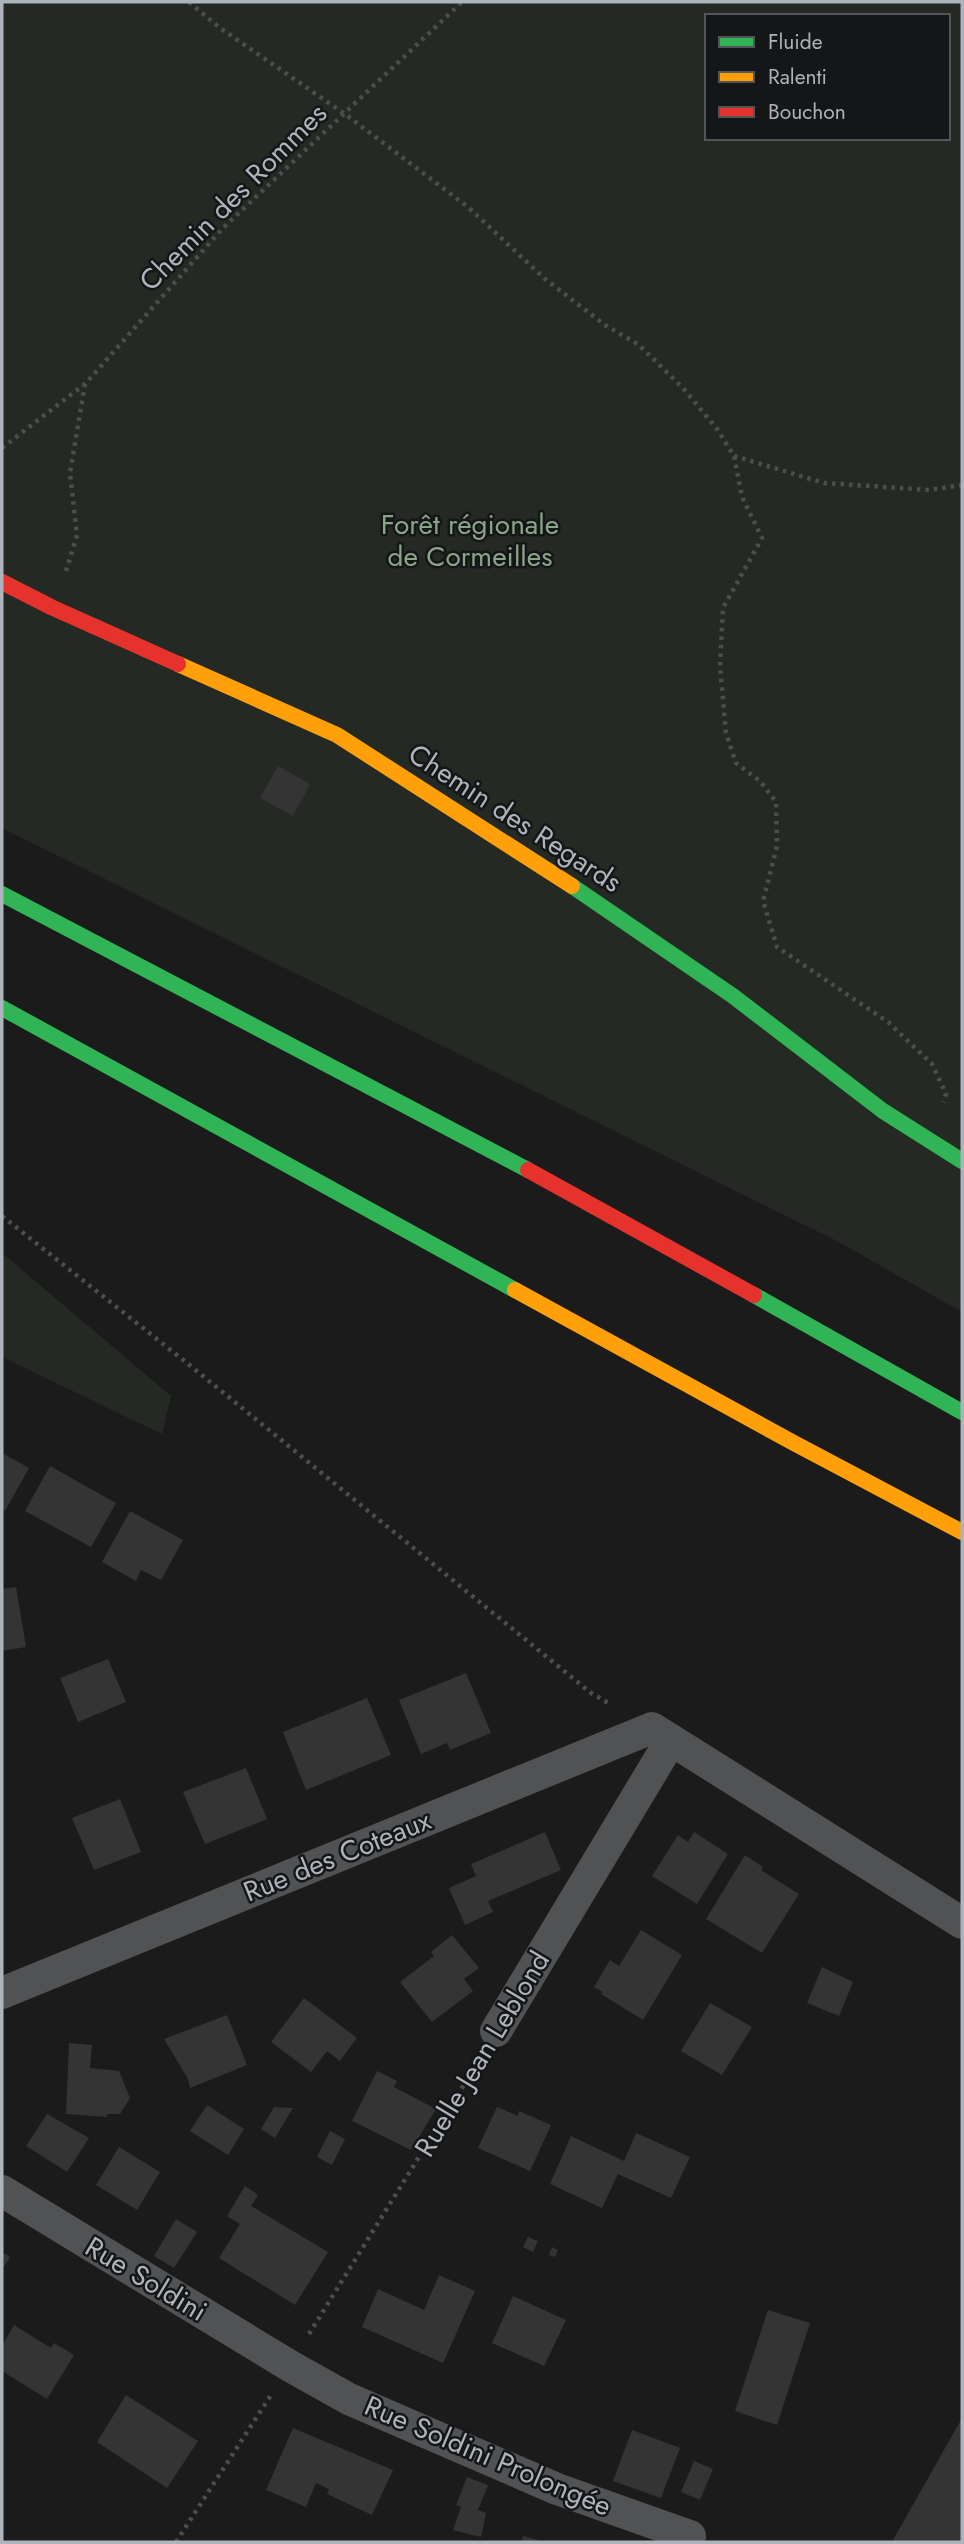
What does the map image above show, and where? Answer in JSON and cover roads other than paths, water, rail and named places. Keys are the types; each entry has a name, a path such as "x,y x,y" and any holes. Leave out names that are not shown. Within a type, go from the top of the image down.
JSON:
{"main road":[{"name":"Chemin des Regards","path":"2,582 51,607 337,734 597,902 733,996 883,1111 962,1161"},
{"path":"2,894 588,1202 962,1412"},
{"path":"2,1008 792,1442 962,1532"}],"street":[{"path":"662,1734 962,1923"},
{"name":"Rue des Coteaux","path":"2,1993 662,1734"},
{"name":"Ruelle Jean Leblond","path":"496,2031 662,1734"},
{"name":"Rue Soldini","path":"2,2191 289,2366"},
{"name":"Rue Soldini Prolongée","path":"289,2366 349,2399 557,2489 690,2536"}],"park label":[{"name":"Forêt régionale de Cormeilles","path":"470,540"}]}
